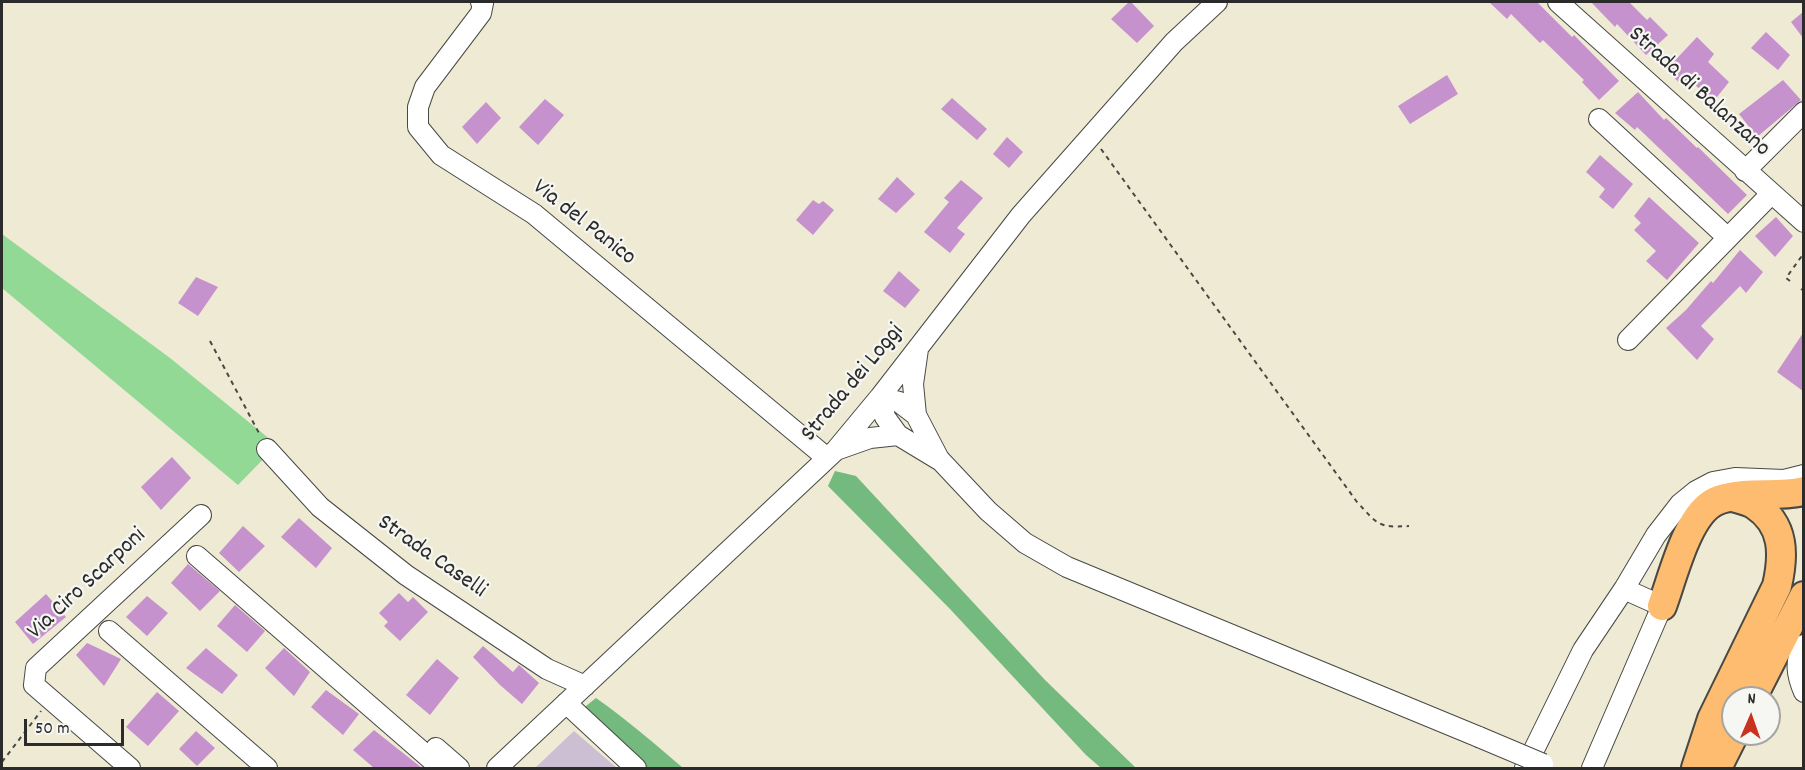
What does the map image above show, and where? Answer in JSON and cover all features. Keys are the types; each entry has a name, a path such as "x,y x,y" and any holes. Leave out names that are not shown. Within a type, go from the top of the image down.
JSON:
{"highway":[{"path":"1662,606 1688,535 1703,511 1716,501 1733,497 1803,492"},
{"path":"1696,768 1712,719 1777,586 1782,563 1780,540 1771,519 1754,504 1733,497"},
{"path":"1696,768 1803,564"},
{"path":"1758,686 1803,596"},
{"path":"1717,768 1728,746"}],"street":[{"name":"Via del Panico","path":"481,2 483,3 482,13 425,87 418,107 418,127 441,155 534,214 832,454"},
{"name":"Strada dei Loggi","path":"497,768 832,454 880,397 1021,215 1174,42 1217,2"},
{"name":"Strada di Balanzano","path":"1558,2 1803,222"},
{"path":"1745,171 1803,112"},
{"path":"1599,119 1728,238"},
{"path":"1628,340 1771,194"},
{"path":"916,415 914,384 918,347"},
{"path":"941,461 898,435 885,417 880,397 899,402 916,415 941,461 988,511 1018,537 1067,567 1479,737 1541,767 1583,650 1624,589 1656,535 1680,504 1696,491 1713,482 1734,478 1784,480 1803,475"},
{"path":"832,454 870,438 898,435"},
{"name":"Strada Caselli","path":"267,449 320,507 406,575 547,669 585,686"},
{"name":"Via Ciro Scarponi","path":"130,768 34,685 36,668 201,515"},
{"path":"198,556 441,768"},
{"path":"1592,768 1662,606 1624,589"},
{"path":"109,631 267,768"},
{"path":"1803,645 1797,662 1803,692"},
{"path":"324,649 459,768"},
{"path":"566,703 636,768"}],"path":[{"path":"1088,138 1103,150 1357,502 1377,524 1389,527 1409,526"},
{"path":"1791,281 1786,278 1803,253"},
{"path":"210,341 267,449"},
{"path":"2,762 50,699"}],"shaded area":[{"path":"574,731 617,768 535,768"}],"green space":[{"path":"2,234 170,358 277,445 238,485 2,288"},
{"path":"835,471 856,476 1045,680 1136,768 1101,768 1086,755 950,609 828,486"},
{"path":"596,698 630,723 683,768 643,768 581,710"}],"building":[{"path":"1129,2 1154,26 1137,43 1111,19"},
{"path":"1489,2 1537,2 1572,37 1574,35 1619,81 1599,100 1582,82 1584,80 1543,40 1540,43 1511,14 1507,19"},
{"path":"1591,2 1629,2 1647,20 1650,17 1668,35 1646,55 1617,24 1615,27"},
{"path":"1803,12 1803,38 1791,22"},
{"path":"1766,32 1790,55 1778,70 1751,48"},
{"path":"1697,37 1714,54 1708,62 1729,82 1713,102 1690,80 1684,87 1666,70"},
{"path":"1447,75 1458,94 1410,124 1398,106"},
{"path":"1783,80 1801,100 1757,137 1739,114"},
{"path":"1638,92 1664,120 1666,118 1747,195 1728,214 1637,127 1635,130 1615,113"},
{"path":"952,98 987,129 977,140 941,109"},
{"path":"545,99 564,115 538,145 519,127"},
{"path":"486,102 501,118 477,144 462,127"},
{"path":"1007,137 1023,152 1009,168 993,154"},
{"path":"1600,155 1633,184 1613,209 1599,197 1605,189 1586,172"},
{"path":"897,177 915,194 896,213 878,199"},
{"path":"961,180 983,198 957,228 965,234 950,253 924,232 949,202 944,198"},
{"path":"1649,197 1699,243 1667,280 1646,261 1656,251 1634,230 1641,223 1634,216"},
{"path":"813,200 819,204 823,201 834,210 813,235 796,220"},
{"path":"1776,217 1793,236 1775,257 1755,236"},
{"path":"1740,250 1763,272 1746,293 1740,286 1701,326 1714,339 1697,360 1666,328 1686,310 1711,281 1713,283"},
{"path":"899,271 920,290 905,308 883,291"},
{"path":"196,277 218,287 198,316 178,303"},
{"path":"1803,333 1803,391 1777,372"},
{"path":"172,457 191,478 161,510 141,487"},
{"path":"299,518 332,548 316,568 281,537"},
{"path":"243,526 265,546 239,572 219,553"},
{"path":"188,564 220,591 200,611 171,583"},
{"path":"399,593 408,602 413,597 428,612 400,641 384,626 388,622 379,613"},
{"path":"46,594 66,617 33,644 15,622"},
{"path":"147,596 168,613 147,636 126,617"},
{"path":"235,605 265,631 247,652 217,626"},
{"path":"87,643 121,659 104,686 76,655"},
{"path":"483,646 513,672 519,665 539,683 522,704 473,657"},
{"path":"206,648 238,675 222,694 186,668"},
{"path":"284,648 310,672 294,696 265,668"},
{"path":"437,659 459,678 430,715 406,695"},
{"path":"326,690 359,714 343,735 311,707"},
{"path":"157,692 179,711 148,746 126,727"},
{"path":"374,730 422,768 374,768 353,750"},
{"path":"196,731 215,748 197,766 179,749"}]}
